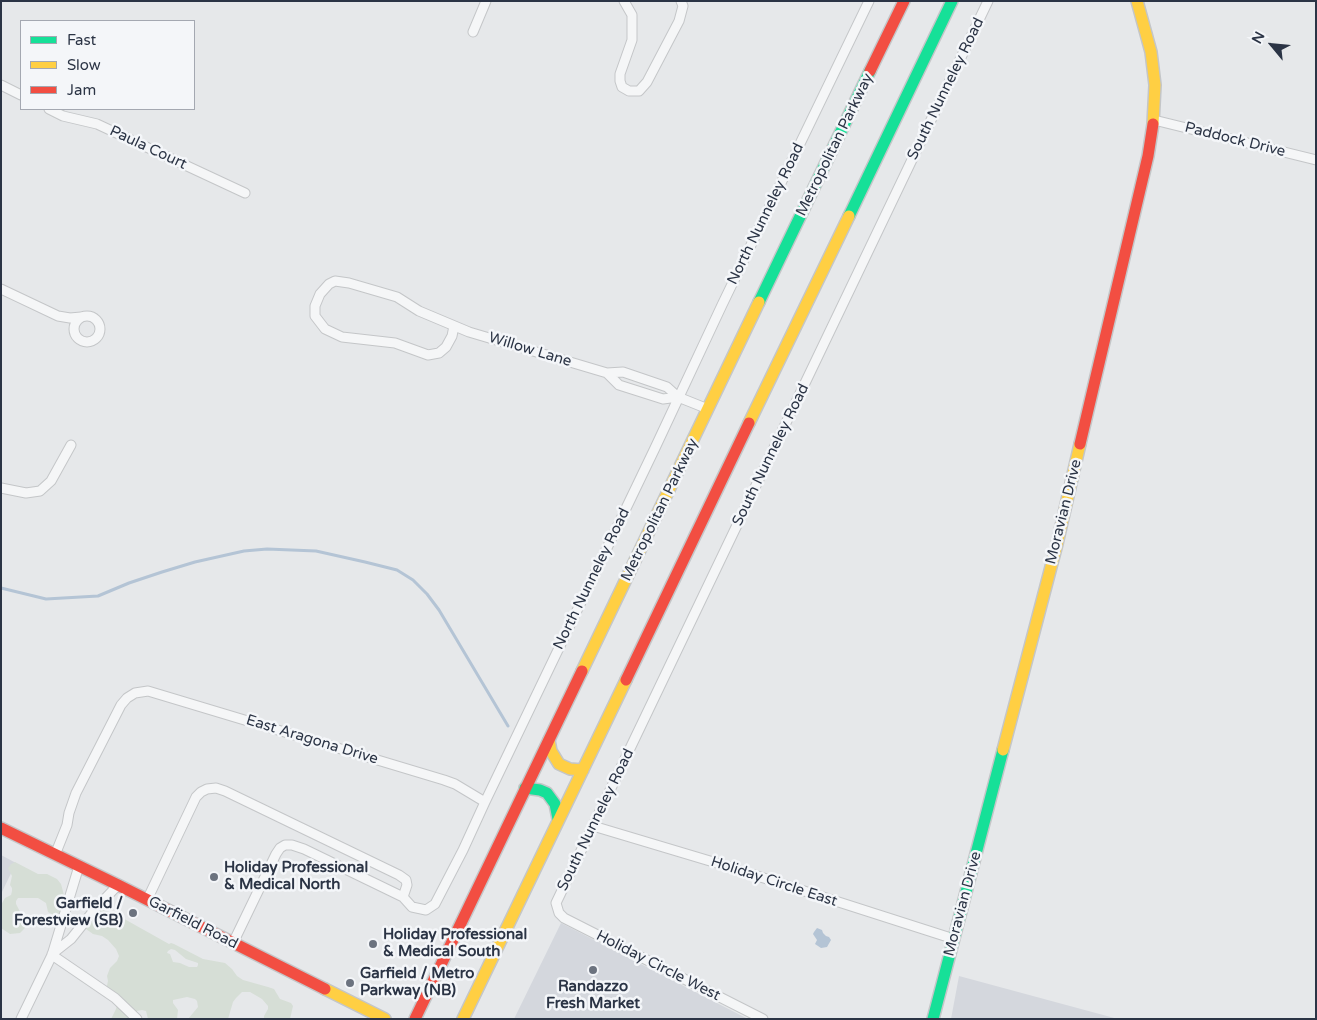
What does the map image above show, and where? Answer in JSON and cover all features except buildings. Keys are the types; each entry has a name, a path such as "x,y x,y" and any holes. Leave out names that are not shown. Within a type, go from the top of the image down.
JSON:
{"main road":[{"name":"Metropolitan Parkway","path":"415,1019 904,1"},
{"path":"463,1019 952,1"},
{"name":"Moravian Drive","path":"933,1019 1057,544 1148,156 1154,120 1153,69 1147,35 1137,1"},
{"path":"549,740 551,751 559,764 570,769 582,770"},
{"path":"525,788 547,793 555,804 558,819"},
{"name":"Garfield Road","path":"1,828 385,1019"}],"street":[{"path":"473,32 486,1"},
{"path":"624,1 632,15 632,40 620,74 620,81 622,87 629,92 639,91 647,82 679,21 684,6 681,1"},
{"name":"North Nunneley Road","path":"233,943 276,854 285,845 304,849 404,897 412,907 426,910 435,904 463,850 726,296 870,1"},
{"name":"South Nunneley Road","path":"557,908 558,897 988,1"},
{"path":"1,85 20,94"},
{"name":"Paula Court","path":"51,110 63,116 97,124 245,194"},
{"name":"Paddock Drive","path":"1154,120 1316,160"},
{"name":"Willow Lane","path":"454,326 452,336 446,347 439,353 428,355 395,343 342,337 325,329 315,316 314,306 320,294 329,284 349,282 397,297 419,311 469,332 607,373 623,372 668,387 678,397 708,409"},
{"path":"1,289 58,316 70,318 89,316 97,320 100,328 98,336 92,342 83,342 58,316"},
{"path":"74,332 74,324 81,317"},
{"name":"Willow Lane","path":"607,373 619,385 663,399 678,397"},
{"path":"1,488 26,493 40,491 51,481 71,445"},
{"name":"East Aragona Drive","path":"55,855 67,825 68,813 76,792 121,705 135,693 148,691 444,780 455,784 485,802"},
{"path":"147,900 196,797 201,792 216,788 399,875 406,880 407,885 404,897"},
{"name":"Holiday Circle East","path":"593,826 720,864 954,939"},
{"path":"21,1019 52,954 79,866"},
{"path":"52,954 71,939 95,909 118,885"},
{"name":"Holiday Circle West","path":"557,908 564,918 580,927 763,1019"},
{"path":"52,954 115,998 137,1019"}],"shaded area":[{"path":"1,855 16,863 1,894"},
{"path":"15,862 38,874 47,874 57,879 61,884 64,895 71,900 63,914 58,916 48,912 46,903 38,898 18,898 16,904 26,923 25,928 20,933 10,934 1,928 1,905 5,898 11,895 12,888 10,885 12,876 8,868"},
{"path":"97,908 119,916 169,944 174,944 203,959 225,963 243,980 274,989 280,999 291,1003 293,1006 290,1019 264,1019 268,1006 262,999 250,992 242,992 233,1002 228,1019 188,1019 198,1007 195,999 187,997 173,1000 178,1010 177,1019 148,1019 146,1011 142,1010 137,1011 137,1019 111,1019 117,1004 106,990 107,976 110,968 119,956 108,940 86,929 87,923","holes":["171,949 186,959 198,963 197,967 189,967 173,962 170,954 167,953"]},
{"path":"561,923 748,1019 514,1019"},
{"path":"959,976 1118,1019 951,1019"}],"water":[{"path":"817,928 822,930 831,940 827,947 821,948 815,944 817,940 813,934"}],"waterway":[{"path":"1,588 46,599 98,596 129,583 195,562 244,551 267,549 316,551 397,570 413,580 439,610 508,726"}],"traffic: fast":[{"path":"849,216 952,1"},
{"path":"759,302 870,71"},
{"path":"933,1019 1003,750"},
{"path":"525,788 547,793 555,804 558,819"}],"traffic: slow":[{"path":"1137,1 1151,52 1155,85 1153,124"},
{"path":"749,423 849,216"},
{"path":"582,671 759,302"},
{"path":"1003,750 1057,544 1080,444"},
{"path":"463,1019 626,680"},
{"path":"549,740 551,751 559,764 570,769 583,770"},
{"path":"325,989 385,1019"}],"traffic: jam":[{"path":"870,71 904,1"},
{"path":"1080,444 1148,156 1153,124"},
{"path":"626,680 749,423"},
{"path":"415,1019 582,671"},
{"path":"1,828 325,989"}],"place":[{"name":"Holiday Professional & Medical North","path":"214,877"},
{"name":"Garfield / Forestview (SB)","path":"133,913"},
{"name":"Holiday Professional & Medical South","path":"373,944"},
{"name":"Randazzo Fresh Market","path":"593,970"},
{"name":"Garfield / Metro Parkway (NB)","path":"350,983"}]}
